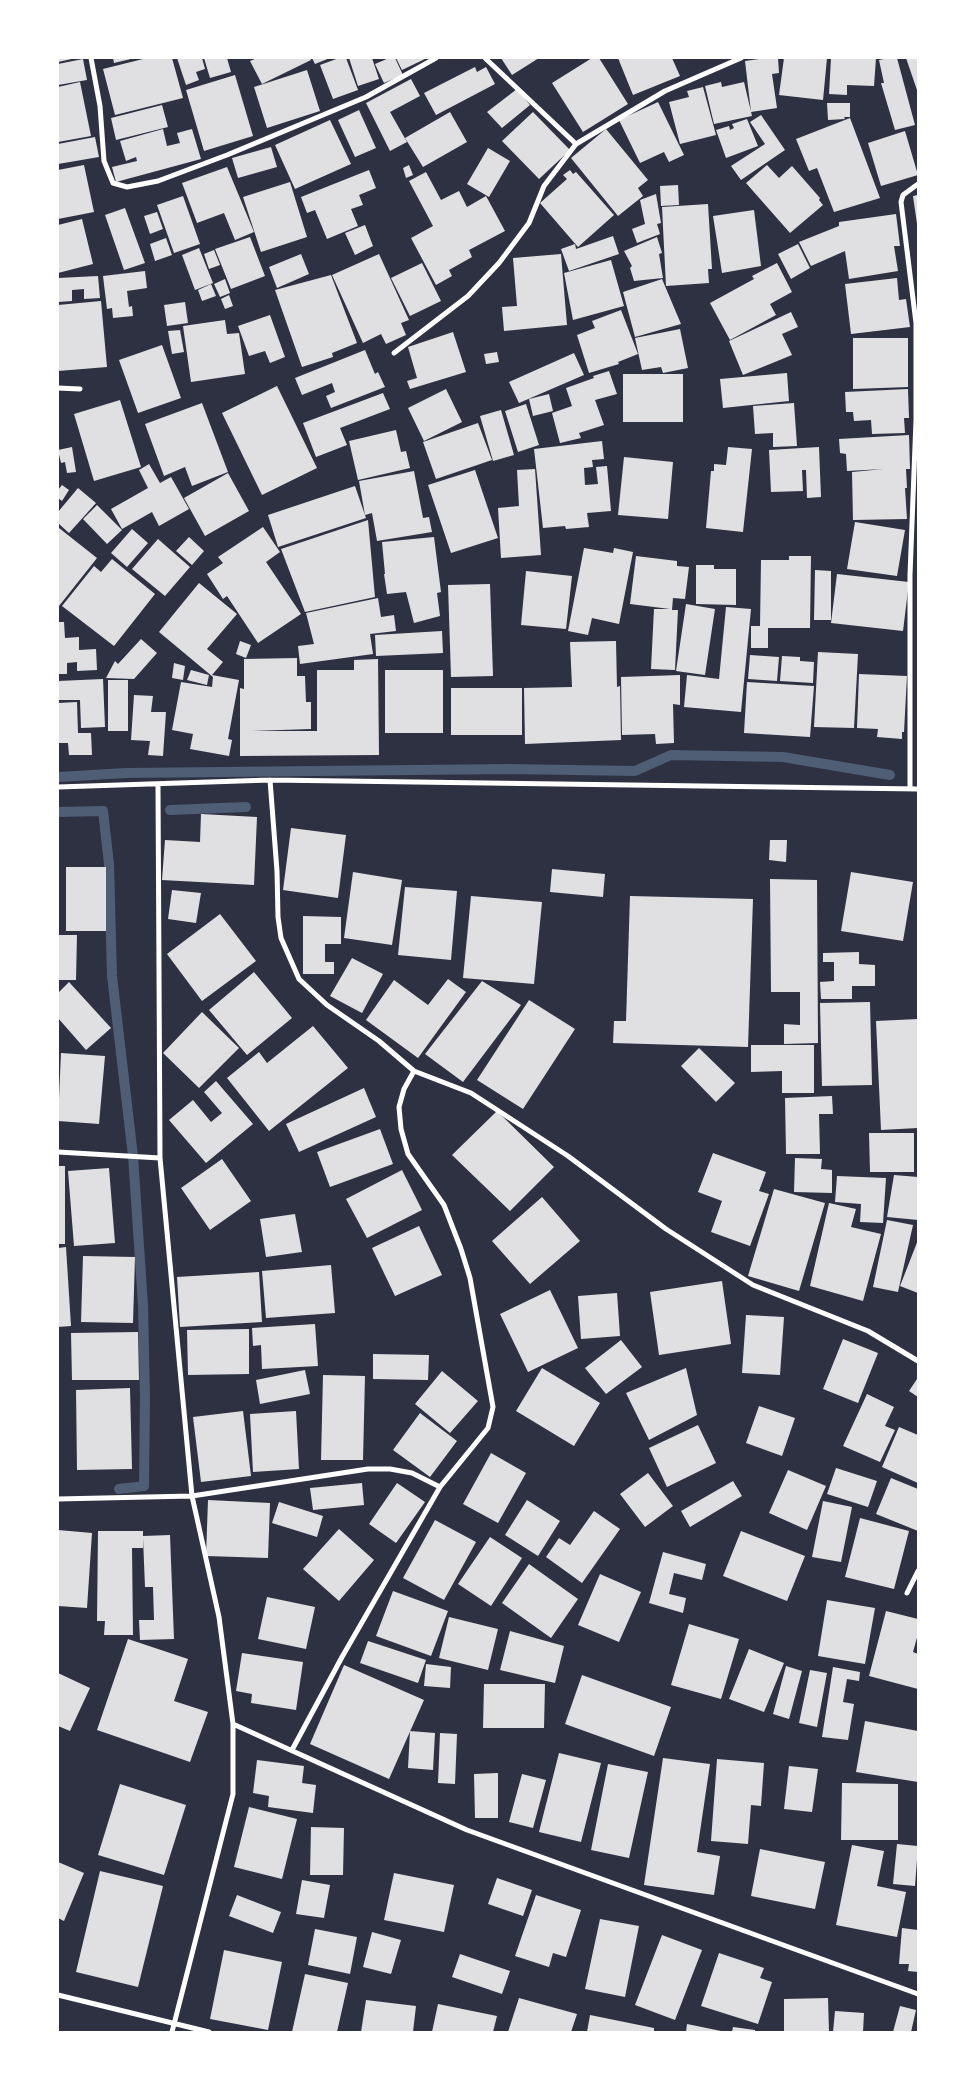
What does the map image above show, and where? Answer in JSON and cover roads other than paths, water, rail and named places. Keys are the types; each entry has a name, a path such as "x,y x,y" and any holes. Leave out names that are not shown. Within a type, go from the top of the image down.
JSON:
{"street":[{"path":"91,58 100,106 104,161 113,183 127,187 167,178 357,101 436,58"},
{"path":"485,58 576,144"},
{"path":"394,353 468,296 499,263 529,223 544,186 576,144 665,92 741,58"},
{"path":"910,788 910,575 916,420 916,323 901,202 903,195 918,184"},
{"path":"58,388 80,389"},
{"path":"270,780 277,872 278,917 281,938 300,979 327,1005 378,1041 414,1071 471,1093 568,1156 666,1229 753,1285 868,1330 918,1361"},
{"path":"58,787 270,780 918,788"},
{"path":"158,785 160,1158 192,1496 219,1617 233,1724 233,1794 172,2032"},
{"path":"292,1750 342,1657 440,1487 488,1428 493,1407 470,1278 461,1249 444,1205 408,1154 401,1128 399,1107 404,1088 414,1071"},
{"path":"58,1152 160,1158"},
{"path":"58,1499 192,1496 368,1469 390,1469 412,1473 440,1487"},
{"path":"907,1593 918,1571"},
{"path":"233,1724 467,1830 918,1994"},
{"path":"58,1995 209,2032"}],"waterway":[{"path":"58,777 126,773 509,769 635,771 671,755 783,757 890,775"},
{"path":"170,810 246,807"},
{"path":"58,812 103,811 109,864 112,976 133,1156 143,1305 145,1397 144,1486 119,1489"}]}
